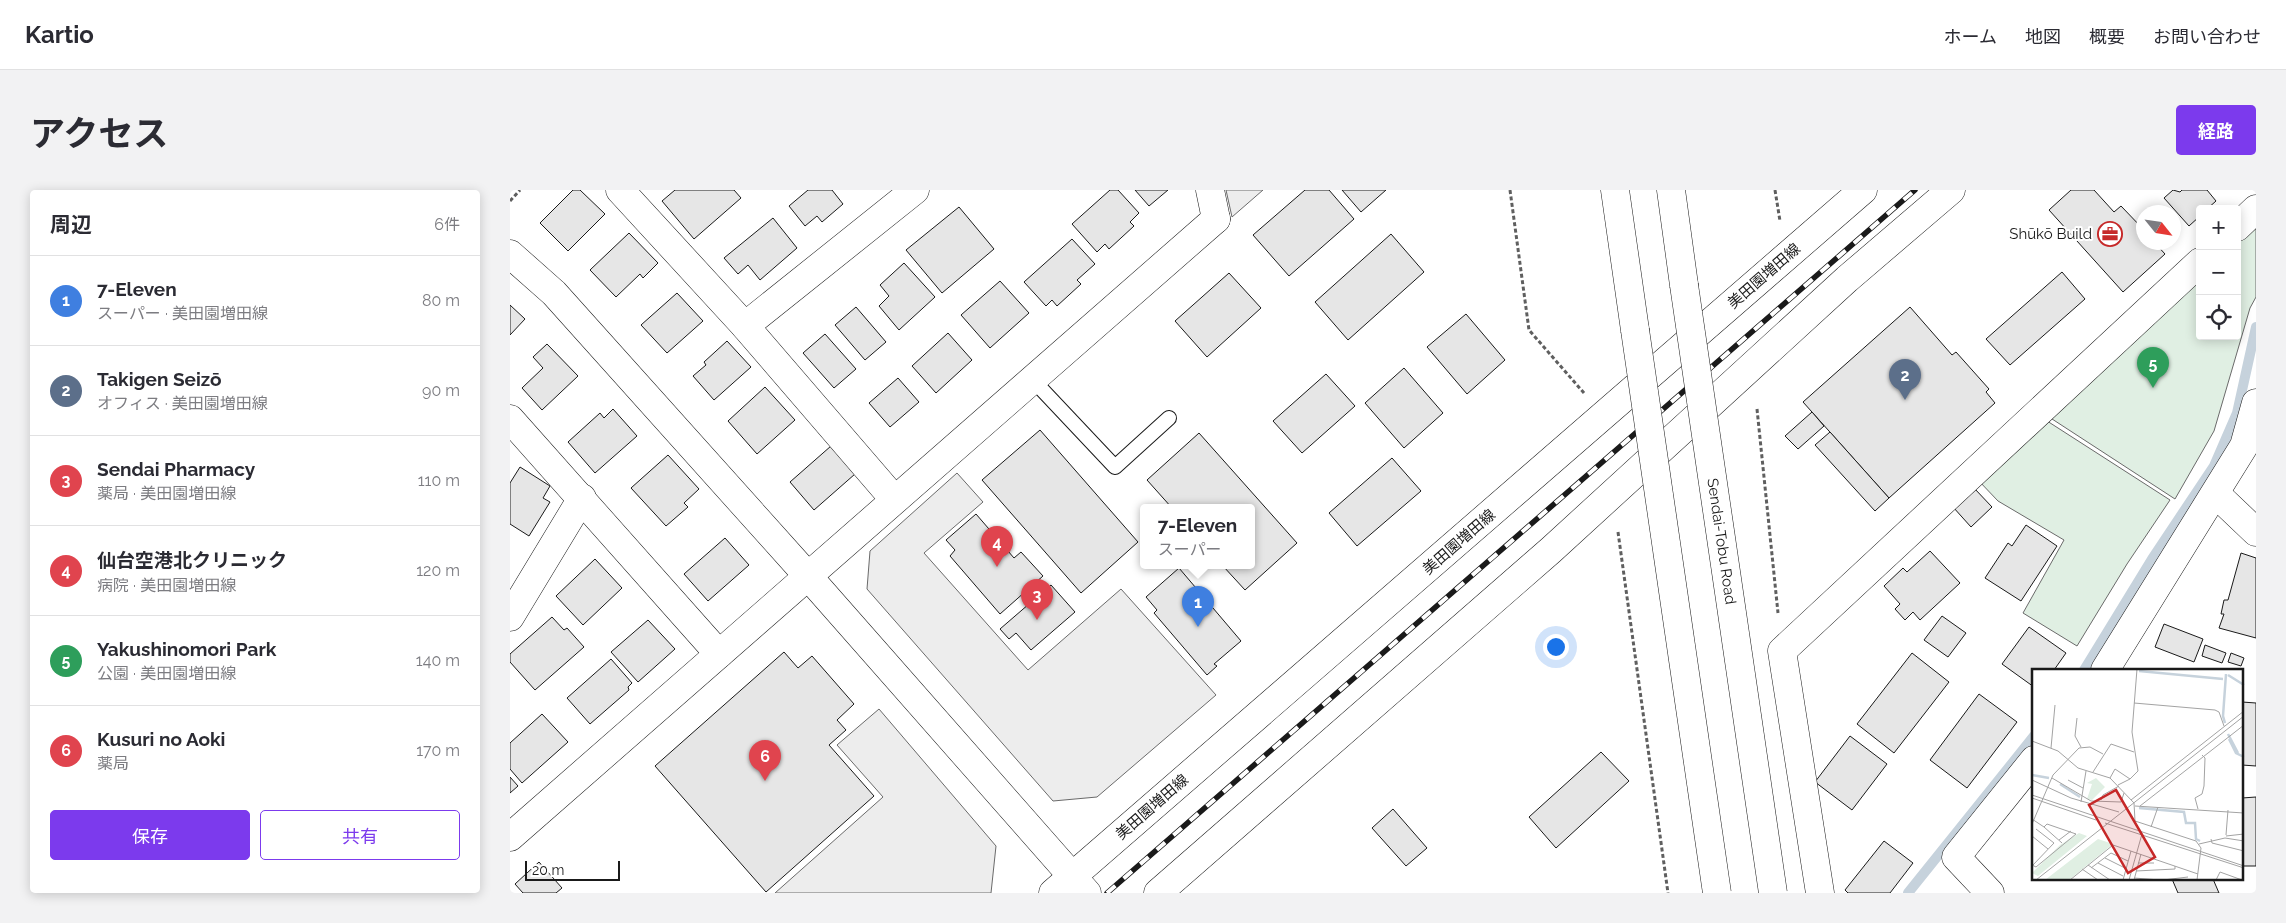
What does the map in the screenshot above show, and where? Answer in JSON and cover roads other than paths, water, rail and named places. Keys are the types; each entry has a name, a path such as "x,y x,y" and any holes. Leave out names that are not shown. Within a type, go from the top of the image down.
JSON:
{"main road":[{"path":"745,326 914,190"},
{"path":"510,837 807,575 1216,219 1210,190"},
{"path":"1614,190 1716,893"},
{"name":"Sendai-Tobu Road","path":"1670,190 1773,893"},
{"name":"美田園増田線","path":"1071,888 1863,190"},
{"path":"1158,893 1544,556 1847,279 1951,190"},
{"path":"626,192 745,326 894,499"},
{"path":"2241,223 2256,209"},
{"path":"510,254 554,293 807,575 1071,888"},
{"path":"1820,893 1782,651 2196,266"},
{"path":"2106,669 2216,494 2244,446 2256,403"},
{"path":"510,419 719,654"},
{"path":"2216,494 2256,532"},
{"path":"510,617 582,498"},
{"path":"1990,893 1956,857 2032,762"}],"lane":[{"path":"1032,379 1115,467 1169,418"}],"waterway":[{"path":"2085,669 2152,559 2214,466 2237,413 2256,327"},
{"path":"1908,893 2032,738"}],"railway":[{"path":"1107,893 1915,190"}],"place":[{"name":"Shūkō Build","path":"2110,234"},
{"name":"Yakushinomori Park","path":"2153,388"},
{"name":"Takigen Seizō","path":"1905,400"},
{"name":"仙台空港北クリニック","path":"997,567"},
{"name":"Sendai Pharmacy","path":"1037,620"},
{"name":"7-Eleven","path":"1198,627"},
{"name":"Kusuri no Aoki","path":"765,781"}]}
